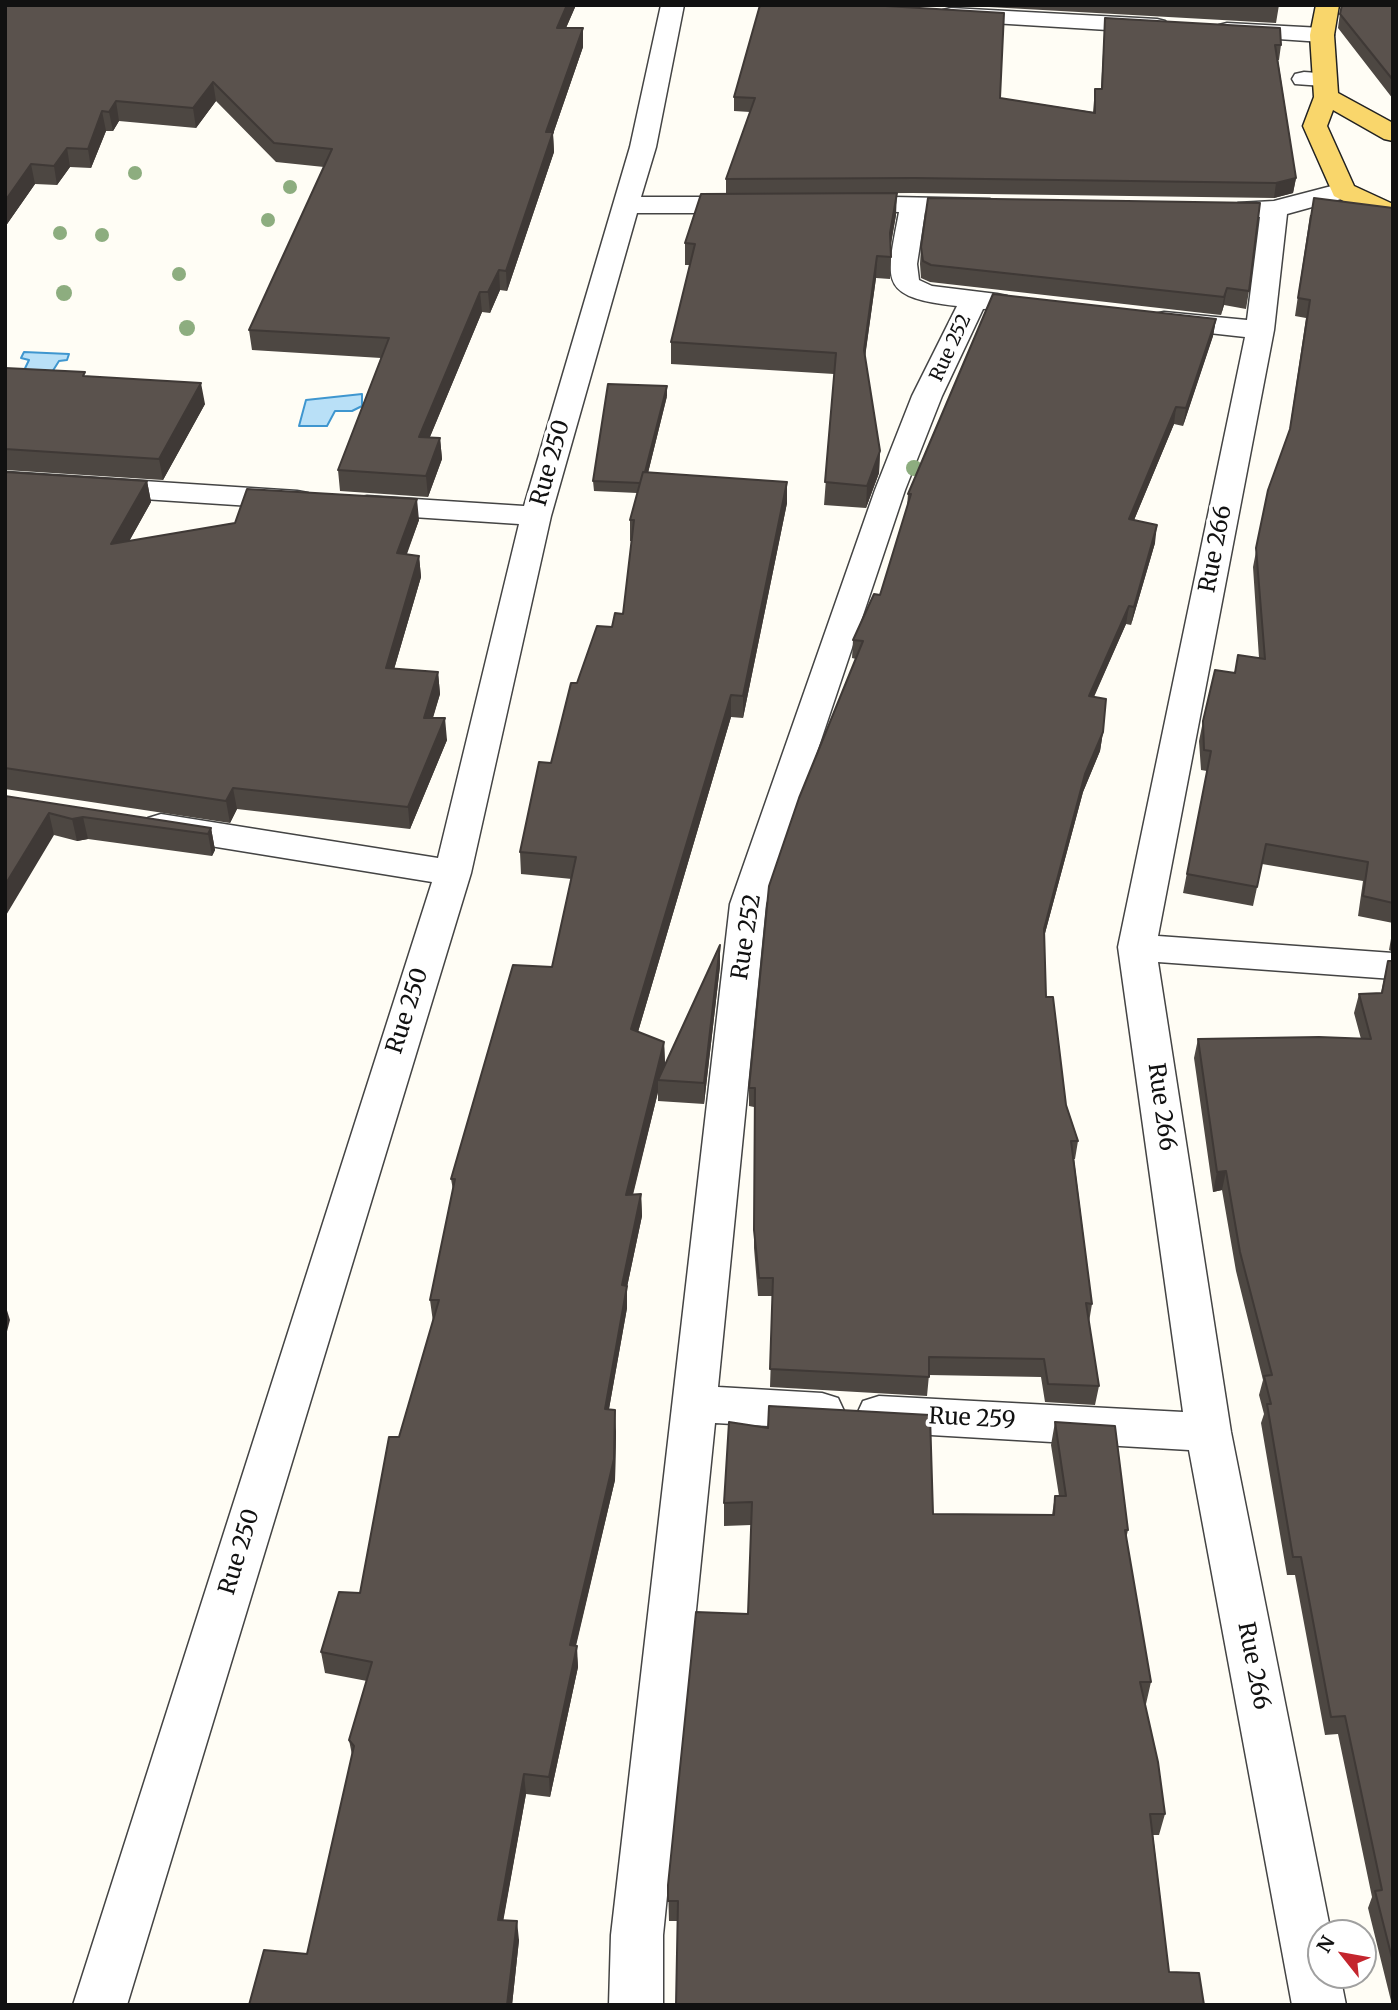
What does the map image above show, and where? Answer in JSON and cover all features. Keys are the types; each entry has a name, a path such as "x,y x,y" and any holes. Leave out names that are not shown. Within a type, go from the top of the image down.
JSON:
{"main road":[{"path":"1328,5 1322,35 1315,125 1343,191 1383,211 1393,212"},
{"path":"1318,85 1393,134"}],"street":[{"name":"Rue 250","path":"100,2005 453,873 536,516 643,147 673,5"},
{"path":"923,14 1322,35"},
{"path":"1218,209 1273,209 1343,191"},
{"path":"818,204 1010,205"},
{"path":"914,204 903,264 906,284 926,294 1028,305"},
{"path":"626,205 776,205"},
{"name":"Rue 266","path":"1273,209 1260,330 1137,947 1208,1432 1319,2005"},
{"name":"Rue 252","path":"636,2005 637,1935 748,904 890,490 928,396 974,299"},
{"path":"1137,317 1260,330"},
{"path":"5,481 536,516"},
{"path":"127,821 453,873"},
{"path":"1137,947 1393,966"},
{"name":"Rue 259","path":"695,1404 1208,1432"}],"water":[{"path":"24,352 69,354 67,360 59,361 42,388 16,387 29,360 21,358"},
{"path":"362,394 362,406 352,411 335,411 327,426 299,426 306,400"}],"building":[{"path":"5,5 567,5 557,28 583,28 546,132 553,132 506,271 499,270 488,292 480,292 419,437 440,438 426,476 338,470 389,338 249,330 332,149 274,143 213,82 193,108 116,101 109,112 102,111 88,149 67,148 54,166 31,164 5,201"},
{"path":"760,5 869,5 1004,13 1000,98 1095,113 1095,89 1102,89 1105,18 1280,28 1281,45 1275,45 1296,178 1276,183 914,178 726,179 755,98 734,97"},
{"path":"1342,5 1393,5 1393,80 1340,14"},
{"path":"897,193 890,233 891,257 877,256 864,350 880,451 867,486 825,482 836,353 671,342 695,244 685,243 701,194"},
{"path":"928,198 1260,203 1249,291 1227,288 1224,297 931,265 923,261 921,247"},
{"path":"1314,198 1393,208 1393,903 1363,896 1368,862 1266,844 1257,887 1187,874 1211,751 1204,750 1203,721 1215,670 1235,673 1238,655 1265,659 1256,548 1268,490 1290,429 1310,300 1298,298"},
{"path":"993,294 1216,319 1186,408 1176,407 1129,519 1157,525 1134,607 1129,606 1089,696 1106,699 1103,732 1085,774 1044,929 1046,997 1053,997 1066,1105 1078,1141 1071,1141 1092,1304 1086,1303 1099,1386 1048,1384 1044,1359 929,1357 929,1377 770,1369 773,1278 759,1278 754,1230 755,1088 749,1088 769,886 799,798 863,641 853,640 874,594 880,595 911,494 908,494"},
{"path":"5,368 85,372 83,376 201,383 159,459 5,449"},
{"path":"608,384 667,386 640,483 593,481"},
{"path":"5,472 147,481 111,544 235,523 247,489 417,499 397,553 419,556 386,668 438,672 424,718 445,718 408,807 233,788 226,801 5,768"},
{"path":"643,472 787,482 743,696 731,695 631,1029 664,1042 626,1195 641,1194 622,1285 627,1286 605,1409 615,1410 614,1459 570,1645 577,1646 549,1777 524,1774 498,1920 517,1921 507,2005 249,2005 264,1950 307,1954 354,1746 349,1740 372,1662 321,1652 339,1592 360,1593 389,1437 399,1437 439,1300 430,1300 455,1179 451,1179 513,965 552,967 576,857 520,852 539,762 551,763 571,683 577,683 597,626 612,627 615,613 623,614 634,520 630,520"},
{"path":"5,796 211,828 208,834 83,817 72,819 49,813 5,885"},
{"path":"720,945 704,1083 658,1080"},
{"path":"1388,961 1393,961 1393,1962 1375,1891 1382,1890 1345,1716 1331,1717 1301,1557 1293,1557 1267,1404 1271,1404 1264,1376 1272,1375 1240,1252 1226,1171 1217,1172 1198,1039 1371,1039 1359,994 1382,993"},
{"path":"769,1406 930,1415 933,1514 1054,1515 1055,1496 1066,1496 1055,1422 1115,1426 1128,1530 1125,1530 1151,1682 1140,1682 1158,1762 1165,1814 1150,1814 1169,1972 1199,1973 1204,2005 676,2005 678,1901 668,1901 668,1885 696,1612 748,1614 752,1502 724,1503 729,1422 768,1428"}]}
